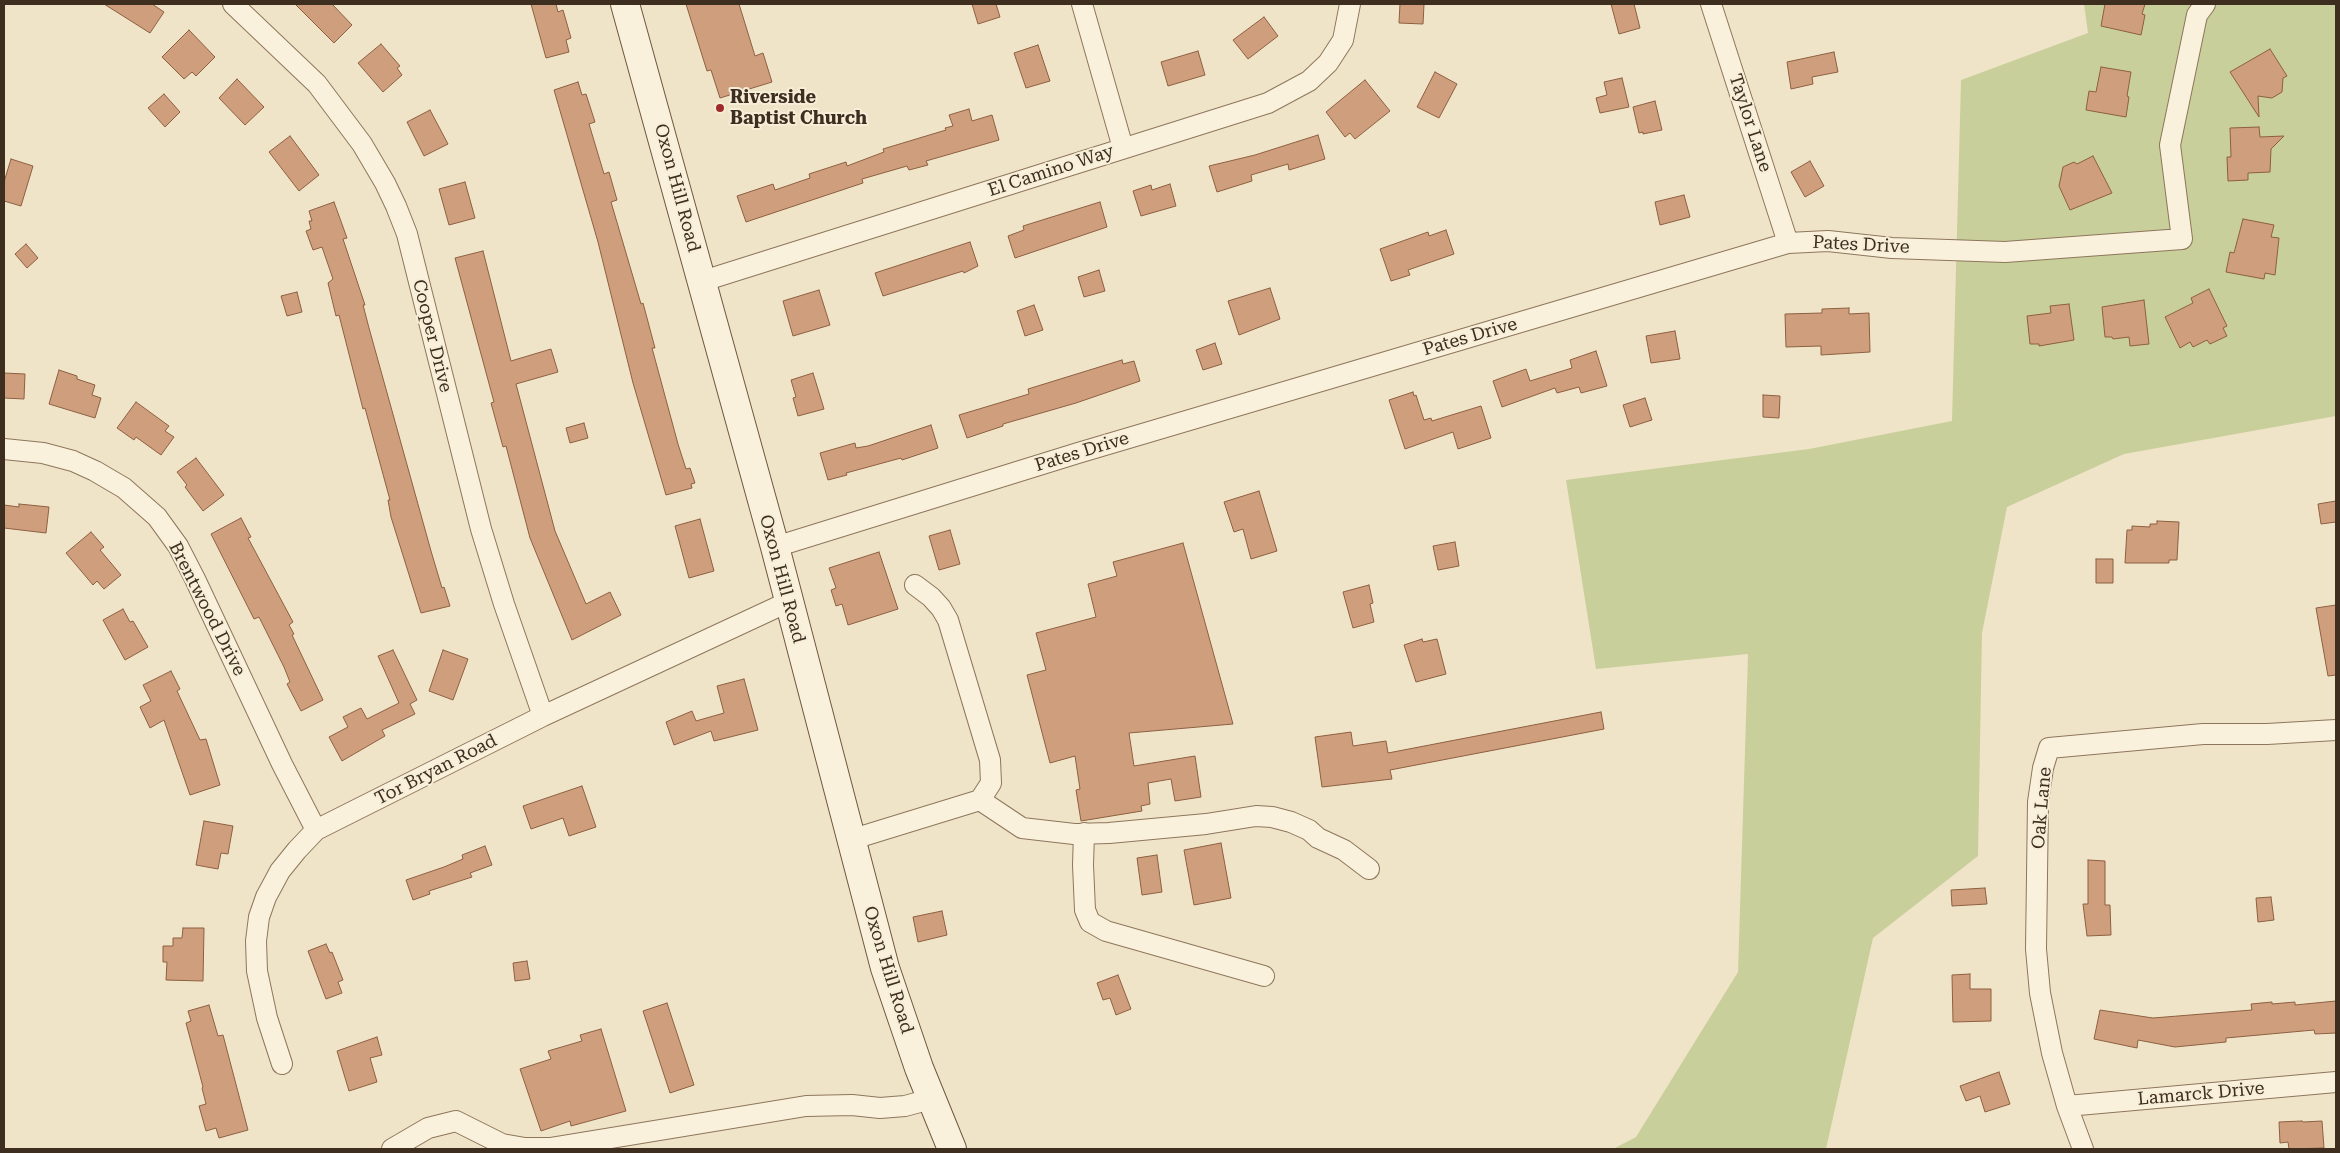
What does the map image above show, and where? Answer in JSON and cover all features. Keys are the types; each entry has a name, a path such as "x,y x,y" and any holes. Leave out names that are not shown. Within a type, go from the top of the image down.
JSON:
{"main road":[{"name":"Oxon Hill Road","path":"626,4 775,547 850,840 885,968 930,1099 952,1149"}],"street":[{"name":"Cooper Drive","path":"233,4 317,84 362,144 385,182 396,206 407,234 481,529 504,604 543,716"},
{"path":"1082,4 1123,148"},
{"name":"El Camino Way","path":"703,281 1268,104 1289,94 1309,81 1328,63 1343,40 1350,4"},
{"name":"Taylor Lane","path":"1711,4 1788,243"},
{"name":"Pates Drive","path":"775,547 1096,448 1788,243 1828,241 1892,248 2005,252 2182,239 2170,145 2197,15 2205,4"},
{"name":"Brentwood Drive","path":"4,449 43,452 88,468 124,488 157,517 178,546 195,579 282,764 316,830"},
{"path":"850,840 980,800 991,783 990,760 950,628 941,608 930,596 914,585"},
{"name":"Tor Bryan Road","path":"282,1064 265,1009 257,971 256,941 262,910 280,871 316,830 543,716 788,602"},
{"name":"Oak Lane","path":"2083,1149 2067,1106 2052,1053 2040,993 2036,949 2038,802 2043,768 2049,748 2203,734 2268,734 2336,730"},
{"path":"980,800 1022,828 1048,832 1108,833 1187,826 1256,816 1272,817 1309,830 1318,838 1344,850 1369,869"},
{"path":"1084,833 1085,910 1090,922 1106,931 1264,976"},
{"name":"Lamarck Drive","path":"2067,1106 2336,1082"},
{"path":"392,1149 428,1128 456,1121 502,1144 525,1148 550,1148 806,1106 852,1105 880,1108 905,1106 930,1099"}],"green space":[{"path":"2084,4 2336,4 2336,416 2124,454 2007,507 1982,633 1978,856 1873,938 1826,1149 1613,1149 1636,1137 1738,972 1748,654 1596,669 1566,480 1809,449 1952,421 1961,80 2088,33"}],"building":[{"path":"104,4 152,4 164,12 150,33"},
{"path":"295,4 332,4 352,25 334,43"},
{"path":"531,4 556,4 558,12 563,10 571,38 566,40 569,52 546,58"},
{"path":"686,4 739,4 755,56 763,53 772,82 720,98 711,70 707,71"},
{"path":"972,4 996,4 1000,17 978,24"},
{"path":"1400,4 1424,4 1423,24 1399,23"},
{"path":"1611,4 1634,4 1640,28 1619,34"},
{"path":"2105,4 2145,4 2142,14 2145,15 2141,35 2101,26"},
{"path":"1264,17 1278,36 1248,59 1233,40"},
{"path":"189,30 215,57 196,76 192,72 184,79 162,57"},
{"path":"381,44 400,66 397,68 402,75 383,92 358,63"},
{"path":"1038,45 1050,81 1026,88 1014,53"},
{"path":"2270,49 2287,76 2283,78 2282,92 2272,98 2258,96 2259,117 2230,72"},
{"path":"1198,51 1205,75 1168,86 1161,62"},
{"path":"1834,52 1838,72 1812,77 1813,84 1791,89 1787,62"},
{"path":"2101,67 2131,72 2126,117 2086,110 2089,91 2096,92"},
{"path":"1435,72 1457,84 1439,118 1417,107"},
{"path":"1622,78 1629,107 1600,113 1596,98 1607,95 1604,82"},
{"path":"237,79 264,107 245,125 219,98"},
{"path":"1365,80 1390,111 1355,139 1350,133 1345,137 1326,112"},
{"path":"578,82 582,95 586,94 595,122 589,124 604,174 609,172 617,200 611,202 641,304 643,303 655,348 652,348 678,444 686,469 690,468 695,483 691,484 692,488 666,495 633,383 598,242 554,90"},
{"path":"164,94 180,112 165,127 148,108"},
{"path":"1655,101 1662,130 1643,134 1643,132 1639,133 1633,107"},
{"path":"969,109 972,121 992,115 999,140 926,161 928,165 909,170 907,166 862,179 863,183 746,222 737,196 773,184 775,190 810,178 809,174 846,162 847,166 884,152 883,149 946,130 945,128 953,126 949,115"},
{"path":"430,110 448,144 424,156 407,122"},
{"path":"2259,127 2260,137 2284,136 2271,149 2270,172 2248,173 2248,180 2228,181 2227,157 2231,157 2230,128"},
{"path":"1318,135 1325,159 1289,170 1288,164 1251,175 1252,181 1217,192 1209,166 1255,155"},
{"path":"290,136 319,175 299,191 269,152"},
{"path":"2093,156 2112,193 2070,210 2059,186 2063,167 2074,162 2077,164"},
{"path":"11,159 33,166 21,206 4,201 4,182"},
{"path":"1810,161 1824,186 1805,197 1791,172"},
{"path":"465,182 475,218 449,225 439,189"},
{"path":"1170,184 1176,206 1141,216 1133,191 1151,185 1152,190"},
{"path":"1684,195 1690,217 1660,225 1655,202"},
{"path":"334,202 347,238 343,239 365,305 363,305 369,328 431,551 442,588 444,587 450,606 421,613 391,517 388,500 390,500 365,408 363,409 339,315 336,316 328,283 333,279 322,247 313,250 306,231 311,229 309,221 312,221 309,211"},
{"path":"1100,202 1107,227 1015,258 1008,236 1024,230 1023,226"},
{"path":"2243,219 2274,225 2271,237 2279,238 2275,275 2265,273 2264,279 2226,272 2230,252 2234,253"},
{"path":"1446,230 1454,254 1408,270 1410,275 1391,281 1380,249 1428,232 1429,236"},
{"path":"970,242 978,266 964,273 963,271 883,296 875,273"},
{"path":"26,244 38,258 27,268 15,254"},
{"path":"483,251 511,361 551,349 558,372 516,384 555,531 586,604 610,592 621,615 572,640 530,538 506,446 503,447 491,403 494,402 455,258"},
{"path":"1099,270 1105,291 1084,297 1078,277"},
{"path":"1270,288 1280,319 1239,335 1228,301"},
{"path":"2209,289 2227,326 2223,328 2227,336 2210,344 2207,340 2193,347 2190,342 2180,348 2165,317 2193,303 2191,298"},
{"path":"819,290 830,325 793,336 783,301"},
{"path":"297,292 302,312 287,316 281,296"},
{"path":"2144,300 2149,344 2130,346 2129,337 2113,339 2112,337 2105,337 2102,307"},
{"path":"2069,304 2074,340 2039,346 2039,344 2030,344 2027,316 2051,313 2050,306"},
{"path":"1034,305 1043,330 1025,336 1017,311"},
{"path":"1849,308 1849,314 1869,313 1870,352 1821,355 1821,346 1786,347 1785,314 1822,313 1822,309"},
{"path":"1675,331 1680,359 1651,363 1646,336"},
{"path":"1215,343 1222,364 1203,370 1196,350"},
{"path":"1596,351 1607,386 1581,393 1579,387 1557,393 1555,388 1502,407 1493,381 1526,369 1530,381 1572,368 1570,360"},
{"path":"1122,360 1123,364 1134,361 1140,381 1076,403 1003,424 1003,426 967,438 959,415 1029,394 1028,389"},
{"path":"59,370 95,385 92,395 101,398 95,418 49,404"},
{"path":"4,373 25,374 24,399 4,398"},
{"path":"813,373 824,409 798,416 793,398 796,397 791,380"},
{"path":"1413,392 1414,396 1416,395 1424,420 1431,418 1432,421 1481,406 1491,438 1458,449 1453,432 1405,449 1389,400"},
{"path":"1763,395 1780,396 1779,418 1763,417"},
{"path":"1645,398 1652,420 1630,427 1623,405"},
{"path":"136,402 169,426 165,431 174,437 161,455 136,437 134,440 117,428"},
{"path":"584,423 588,438 570,443 566,428"},
{"path":"931,425 938,448 902,460 901,458 846,473 847,475 828,480 820,453 855,443 856,448 868,446"},
{"path":"196,458 224,495 203,511 185,487 187,485 177,472"},
{"path":"1259,491 1277,551 1251,559 1243,529 1234,532 1224,502"},
{"path":"2336,501 2336,522 2321,524 2318,504"},
{"path":"19,504 49,507 46,533 4,528 4,505 19,507"},
{"path":"241,518 251,537 248,538 293,622 289,625 294,634 292,635 323,700 301,711 287,684 290,682 284,667 259,617 254,619 211,534"},
{"path":"700,519 714,571 689,578 675,526"},
{"path":"2157,521 2179,522 2177,560 2169,560 2169,563 2125,563 2127,530 2132,530 2132,526 2150,527 2150,524 2157,524"},
{"path":"950,530 960,564 939,570 929,536"},
{"path":"91,532 104,547 100,550 121,575 104,589 97,581 93,585 66,553"},
{"path":"1455,542 1459,566 1438,570 1433,546"},
{"path":"1183,543 1233,724 1129,733 1134,766 1195,756 1201,797 1175,801 1171,779 1148,783 1150,804 1141,806 1142,811 1081,821 1076,790 1080,789 1075,756 1050,763 1027,675 1046,670 1036,633 1096,617 1088,584 1117,576 1113,562"},
{"path":"879,552 898,609 848,625 842,604 836,606 831,590 836,588 829,568"},
{"path":"2096,559 2113,559 2113,583 2096,583"},
{"path":"1369,585 1373,603 1370,604 1374,622 1353,628 1343,592"},
{"path":"2336,605 2336,675 2328,676 2316,608"},
{"path":"123,609 130,622 133,621 148,647 125,660 103,620"},
{"path":"1422,639 1423,642 1437,639 1446,674 1416,682 1404,645"},
{"path":"393,650 417,700 410,704 415,714 382,730 385,736 342,761 329,737 348,727 343,717 361,708 367,719 399,703 378,656"},
{"path":"443,650 468,659 453,700 429,691"},
{"path":"171,671 180,689 177,691 200,740 206,739 220,785 190,795 164,720 150,728 140,707 151,701 143,685"},
{"path":"744,679 758,730 714,741 711,731 674,745 666,722 692,711 696,721 724,713 717,686"},
{"path":"1601,712 1604,729 1390,770 1392,779 1322,787 1315,737 1351,732 1353,746 1386,741 1388,753"},
{"path":"582,786 596,827 569,836 563,818 531,829 523,806"},
{"path":"204,821 233,826 228,854 221,853 218,869 196,865"},
{"path":"1221,843 1231,898 1194,905 1184,850"},
{"path":"485,846 492,865 470,873 472,877 429,891 430,894 413,900 406,880 463,859 462,855"},
{"path":"1157,855 1162,892 1142,895 1137,858"},
{"path":"2088,860 2105,861 2105,905 2110,905 2111,935 2087,936 2083,904 2088,904"},
{"path":"1985,888 1987,904 1952,906 1951,890"},
{"path":"2271,897 2274,920 2258,922 2256,898"},
{"path":"942,911 947,935 918,942 913,917"},
{"path":"183,928 204,928 203,981 166,980 167,962 163,962 163,946 173,946 173,938 182,938"},
{"path":"326,944 330,953 332,952 343,980 338,982 342,993 326,999 308,951"},
{"path":"527,961 530,979 515,981 513,963"},
{"path":"1970,974 1970,989 1991,989 1991,1021 1953,1022 1952,975"},
{"path":"1118,975 1131,1009 1116,1015 1110,998 1103,1000 1097,983"},
{"path":"2336,1001 2336,1033 2315,1034 2314,1030 2226,1038 2226,1042 2175,1047 2138,1040 2137,1048 2094,1039 2100,1010 2153,1018 2252,1010 2251,1004 2272,1002 2272,1004 2295,1002 2295,1005"},
{"path":"667,1003 694,1085 670,1093 643,1011"},
{"path":"209,1005 218,1036 223,1035 248,1130 219,1138 216,1128 206,1131 199,1106 206,1104 203,1087 186,1023 191,1021 188,1011"},
{"path":"601,1029 626,1111 571,1126 570,1121 541,1131 520,1069 551,1059 548,1051 582,1041 580,1035"},
{"path":"377,1037 382,1055 370,1058 377,1082 349,1091 337,1051"},
{"path":"1999,1072 2010,1104 1985,1112 1980,1096 1966,1101 1960,1086"},
{"path":"2322,1121 2324,1148 2289,1149 2288,1142 2280,1143 2279,1122"}],"place":[{"name":"Riverside Baptist Church","path":"720,108"}]}
